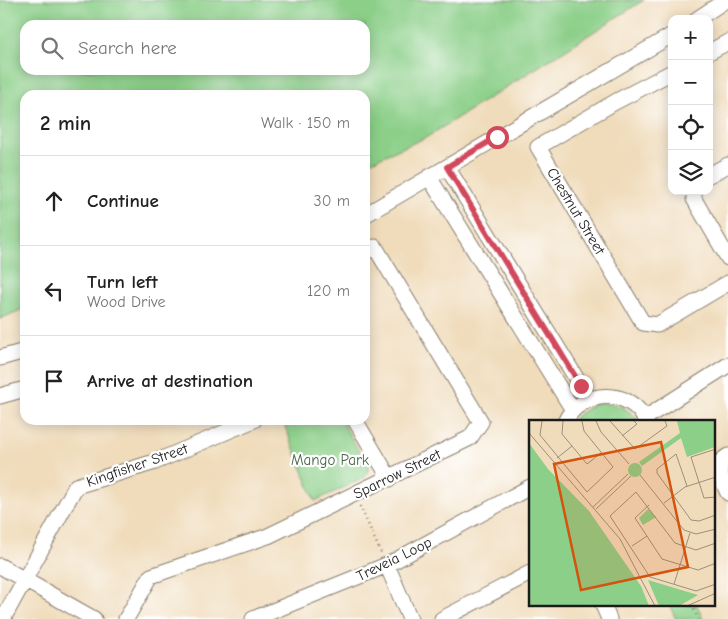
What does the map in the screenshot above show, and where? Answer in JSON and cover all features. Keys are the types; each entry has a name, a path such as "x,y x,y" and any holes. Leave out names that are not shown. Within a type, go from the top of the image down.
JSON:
{"street":[{"path":"703,15 726,0"},
{"path":"370,212 668,37"},
{"path":"713,50 728,42"},
{"name":"Chestnut Street","path":"668,74 615,102 538,147 643,323 657,325 728,283"},
{"path":"713,173 728,165"},
{"path":"447,167 589,399"},
{"path":"429,177 512,312 569,416 589,399 605,396 620,398 638,410 645,420 728,365"},
{"path":"694,195 694,199 728,258"},
{"name":"Sparrow Street","path":"126,619 150,576 268,536 470,438 481,422 375,247 370,250"},
{"path":"512,312 529,300"},
{"path":"0,358 20,352"},
{"path":"0,396 20,390"},
{"path":"358,425 390,478"},
{"name":"Kingfisher Street","path":"4,619 76,486 154,462 219,427"},
{"path":"728,456 724,458 720,467 721,478 728,493"},
{"name":"Treveia Loop","path":"253,619 387,565 529,488"},
{"path":"387,565 410,619"},
{"path":"0,566 94,619"},
{"path":"442,619 529,574"},
{"path":"603,606 609,619"}],"path":[{"path":"355,495 387,565"},
{"path":"692,606 698,619"}],"green space":[{"path":"0,0 644,0 427,137 370,162 370,90 20,90 20,310 0,319"},
{"path":"596,403 620,406 637,420 573,420 576,416"},
{"name":"Mango Park","path":"284,425 344,425 369,468 364,478 315,501"},
{"path":"670,606 697,606 703,619 676,619"}],"route":[{"path":"497,137 447,167 581,386"}]}
